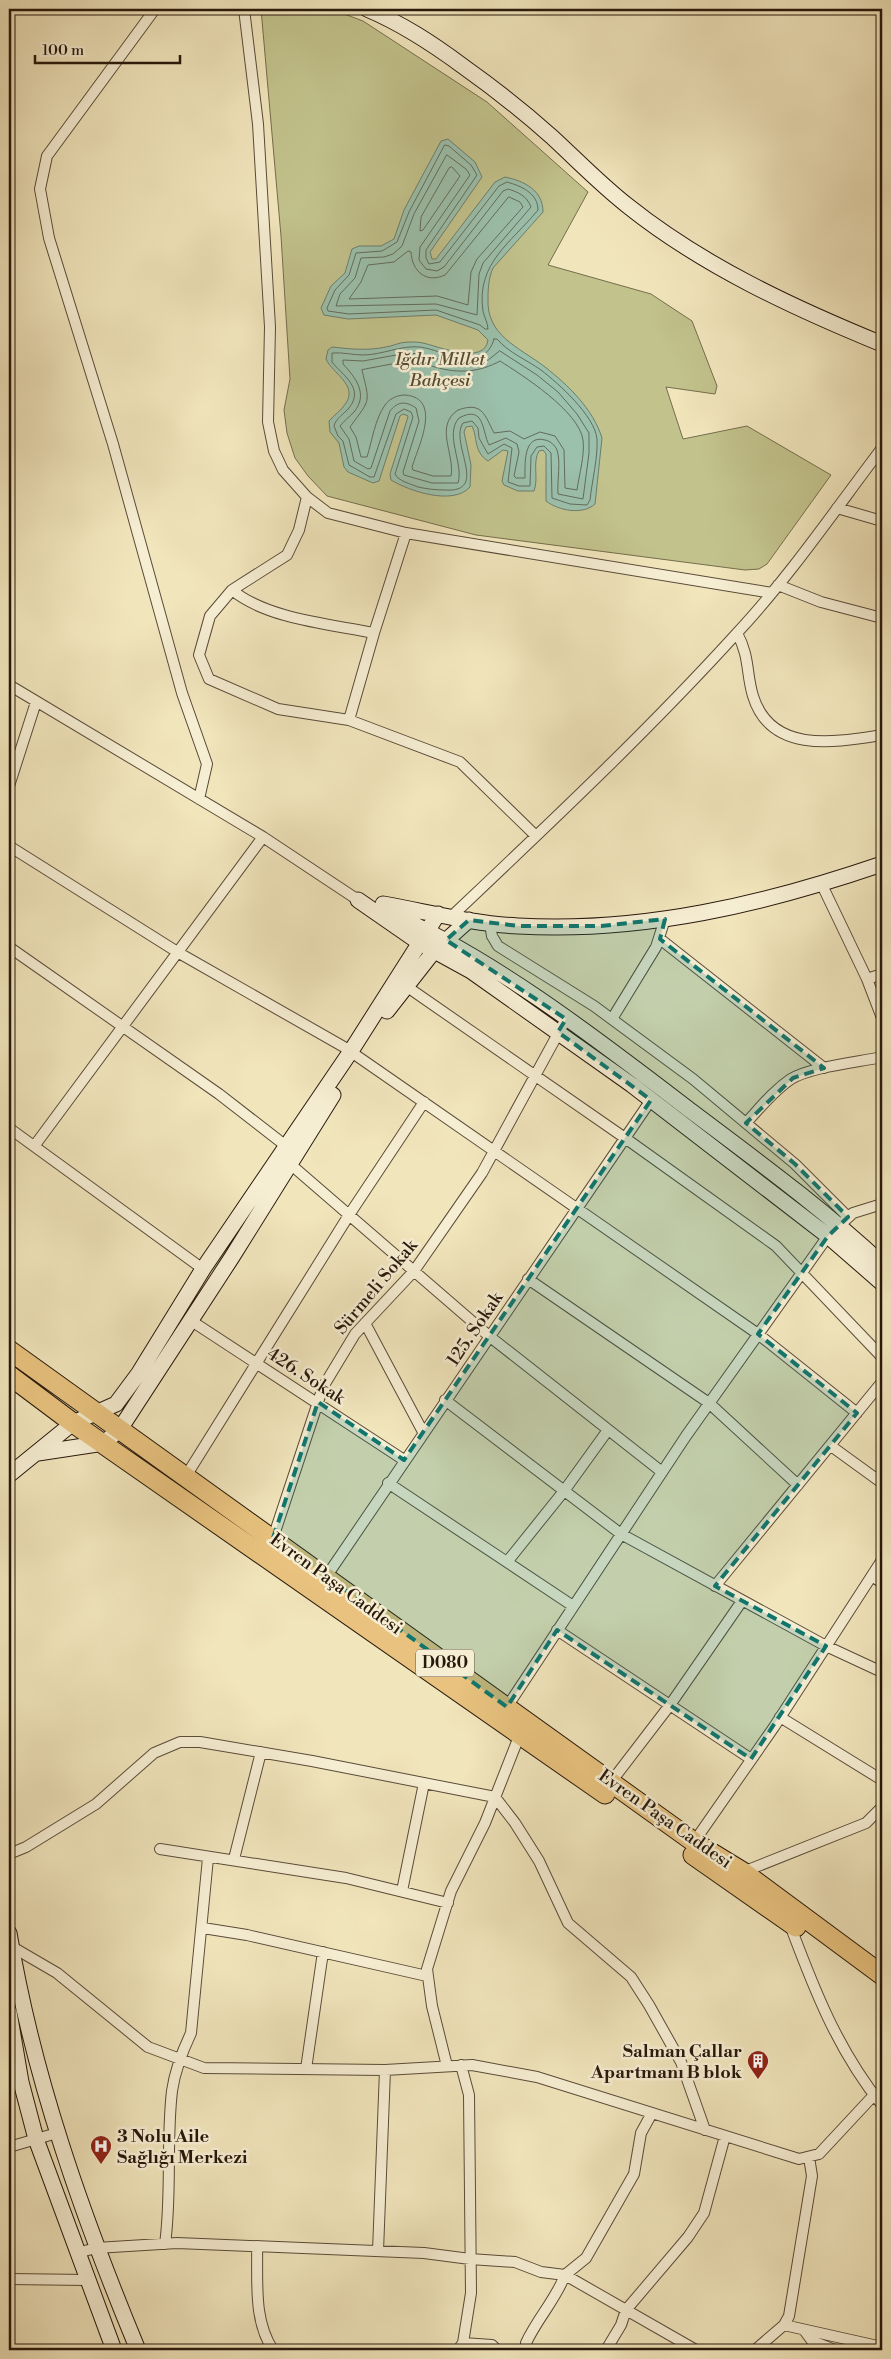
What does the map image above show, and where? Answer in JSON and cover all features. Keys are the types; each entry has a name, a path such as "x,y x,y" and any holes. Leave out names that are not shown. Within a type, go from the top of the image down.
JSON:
{"highway":[{"name":"Evren Paşa Caddesi","path":"9,1350 694,1842 743,1872 880,1971"},
{"name":"Evren Paşa Caddesi","path":"9,1375 73,1423 882,1989"}],"street":[{"path":"155,9 47,156 40,189 49,238 113,444 182,693 207,764 199,799"},
{"path":"244,9 258,124 270,317 268,422 274,451 283,470 307,497 328,513 406,533 775,589 882,618"},
{"path":"368,9 394,20 428,40 510,100 618,198 675,240 724,269 823,320 882,344"},
{"path":"38,1453 104,1443 120,1429 289,1163 428,930 536,836 738,633 775,589 882,448"},
{"path":"307,497 299,530 287,555 232,590 210,616 199,655 209,679 278,709 349,720 460,762 536,836"},
{"path":"837,508 882,521"},
{"path":"349,720 406,533"},
{"path":"232,590 244,600 273,612 374,633"},
{"path":"738,633 748,660 751,688 757,706 767,720 780,732 803,739 824,742 845,741 882,735"},
{"path":"9,685 263,837 420,943 471,970 651,1100 828,1236 882,1283"},
{"path":"9,786 36,702"},
{"path":"35,1145 179,953 263,837"},
{"path":"9,846 179,953 354,1054 495,1151 576,1210 758,1334 857,1413"},
{"path":"358,900 490,924 601,926 698,915 822,885 882,864"},
{"path":"822,885 867,978 882,1018"},
{"path":"358,900 428,930 446,940 566,1019 844,1221"},
{"path":"612,1019 660,939 665,919"},
{"path":"9,1475 73,1423 116,1404 138,1373 203,1268 286,1146 385,1013 434,951 469,920"},
{"path":"490,924 492,936 498,946 612,1019 693,1079 795,1164 882,1264"},
{"path":"660,939 824,1068"},
{"path":"9,947 219,1094 286,1146 289,1163 489,1336 662,1472"},
{"path":"867,978 882,974"},
{"path":"406,986 625,1138 776,1246 882,1357"},
{"name":"Sürmeli Sokak","path":"273,1538 323,1387 355,1334 414,1271 482,1174 566,1019"},
{"path":"746,1123 774,1092 793,1078 824,1068 882,1057"},
{"name":"125. Sokak","path":"326,1577 388,1483 651,1100"},
{"path":"186,1476 349,1215 424,1102"},
{"path":"9,1128 203,1268"},
{"path":"506,1707 709,1403 828,1236 853,1214 882,1204"},
{"path":"528,1279 709,1403 798,1485"},
{"name":"426. Sokak","path":"190,1320 404,1460"},
{"path":"365,1324 423,1432"},
{"path":"715,1586 882,1382"},
{"path":"445,1400 621,1534 826,1646 882,1672"},
{"path":"506,1562 564,1491 608,1430"},
{"path":"830,1446 882,1484"},
{"path":"388,1483 573,1606"},
{"path":"694,1842 780,1717 882,1560"},
{"path":"872,1576 882,1582"},
{"path":"610,1782 670,1705 742,1601"},
{"path":"558,1630 751,1759"},
{"path":"780,1717 882,1780"},
{"path":"447,2066 432,2006 427,1969 448,1903 495,1797 520,1734"},
{"path":"9,1854 26,1847 96,1804 154,1753 180,1742 200,1742 261,1752 495,1797 515,1823 539,1861 568,1923 631,1978 650,2005 681,2062 706,2130"},
{"path":"234,1859 261,1752"},
{"path":"402,1891 424,1783"},
{"path":"743,1872 866,1823 882,1807"},
{"path":"160,1849 208,1858 234,1859 346,1878 448,1903"},
{"path":"165,2244 169,2215 172,2091 179,2058 191,2033 203,1928 208,1858"},
{"path":"788,1922 820,2003 853,2066 882,2105"},
{"path":"203,1928 323,1952 427,1976"},
{"path":"9,1941 57,1973 148,2047 204,2068 384,2070 472,2065 538,2076 799,2159 818,2154 824,2149 874,2095"},
{"path":"9,1941 57,2133 96,2248 138,2350"},
{"path":"306,2069 323,1952"},
{"path":"9,2012 21,2082 36,2139 114,2350"},
{"path":"461,2065 470,2096 471,2293 460,2346 492,2345 497,2350"},
{"path":"378,2251 384,2070"},
{"path":"528,2350 526,2343 560,2288 565,2274 586,2258 634,2174 641,2133 652,2113"},
{"path":"9,2147 57,2133"},
{"path":"606,2350 626,2310 682,2244 704,2213 725,2136"},
{"path":"755,2350 784,2325 789,2316 812,2176 808,2157"},
{"path":"77,2253 96,2248 165,2244 424,2253 515,2262 541,2272 565,2274 696,2350"},
{"path":"257,2246 259,2319 266,2340 273,2350"},
{"path":"9,2279 87,2280"},
{"path":"784,2325 882,2347"},
{"path":"804,2330 812,2342 835,2350"}],"highlighted area":[{"path":"665,919 660,939 824,1068 793,1078 746,1123 795,1164 848,1217 828,1236 758,1334 857,1413 715,1586 826,1646 751,1759 557,1630 507,1707 273,1538 318,1402 404,1460 651,1100 558,1032 566,1019 446,940 469,920 519,926 601,926"}],"green space":[{"name":"Iğdır Millet Bahçesi","path":"261,9 331,9 363,21 487,102 588,192 548,265 651,294 692,321 717,386 715,394 666,387 683,439 747,426 831,475 767,564 759,569 745,570 476,535 327,496 308,476 295,458 287,433 284,410 290,379 281,236"}],"water":[{"path":"448,139 475,162 482,177 430,252 432,259 436,259 495,182 505,177 519,181 536,192 540,198 543,212 493,268 489,286 489,311 492,322 498,331 515,346 545,367 571,390 593,417 598,427 602,438 595,504 584,510 564,509 546,501 546,454 543,450 539,451 537,456 534,491 518,491 504,485 502,481 508,451 503,450 488,461 478,449 472,426 466,427 464,432 471,465 470,487 462,493 442,496 419,492 391,480 390,474 408,416 403,414 400,416 379,481 373,483 348,472 344,467 339,443 330,432 329,421 344,406 349,397 347,385 326,359 328,350 332,347 372,349 405,342 416,342 470,353 479,352 485,348 488,340 478,330 436,315 348,319 324,315 321,308 331,286 345,273 352,249 359,246 381,246 394,239 404,210 441,141"}],"place":[{"name":"Salman Çallar Apartmanı B blok","path":"758,2080"},
{"name":"3 Nolu Aile Sağlığı Merkezi","path":"101,2165"}]}
